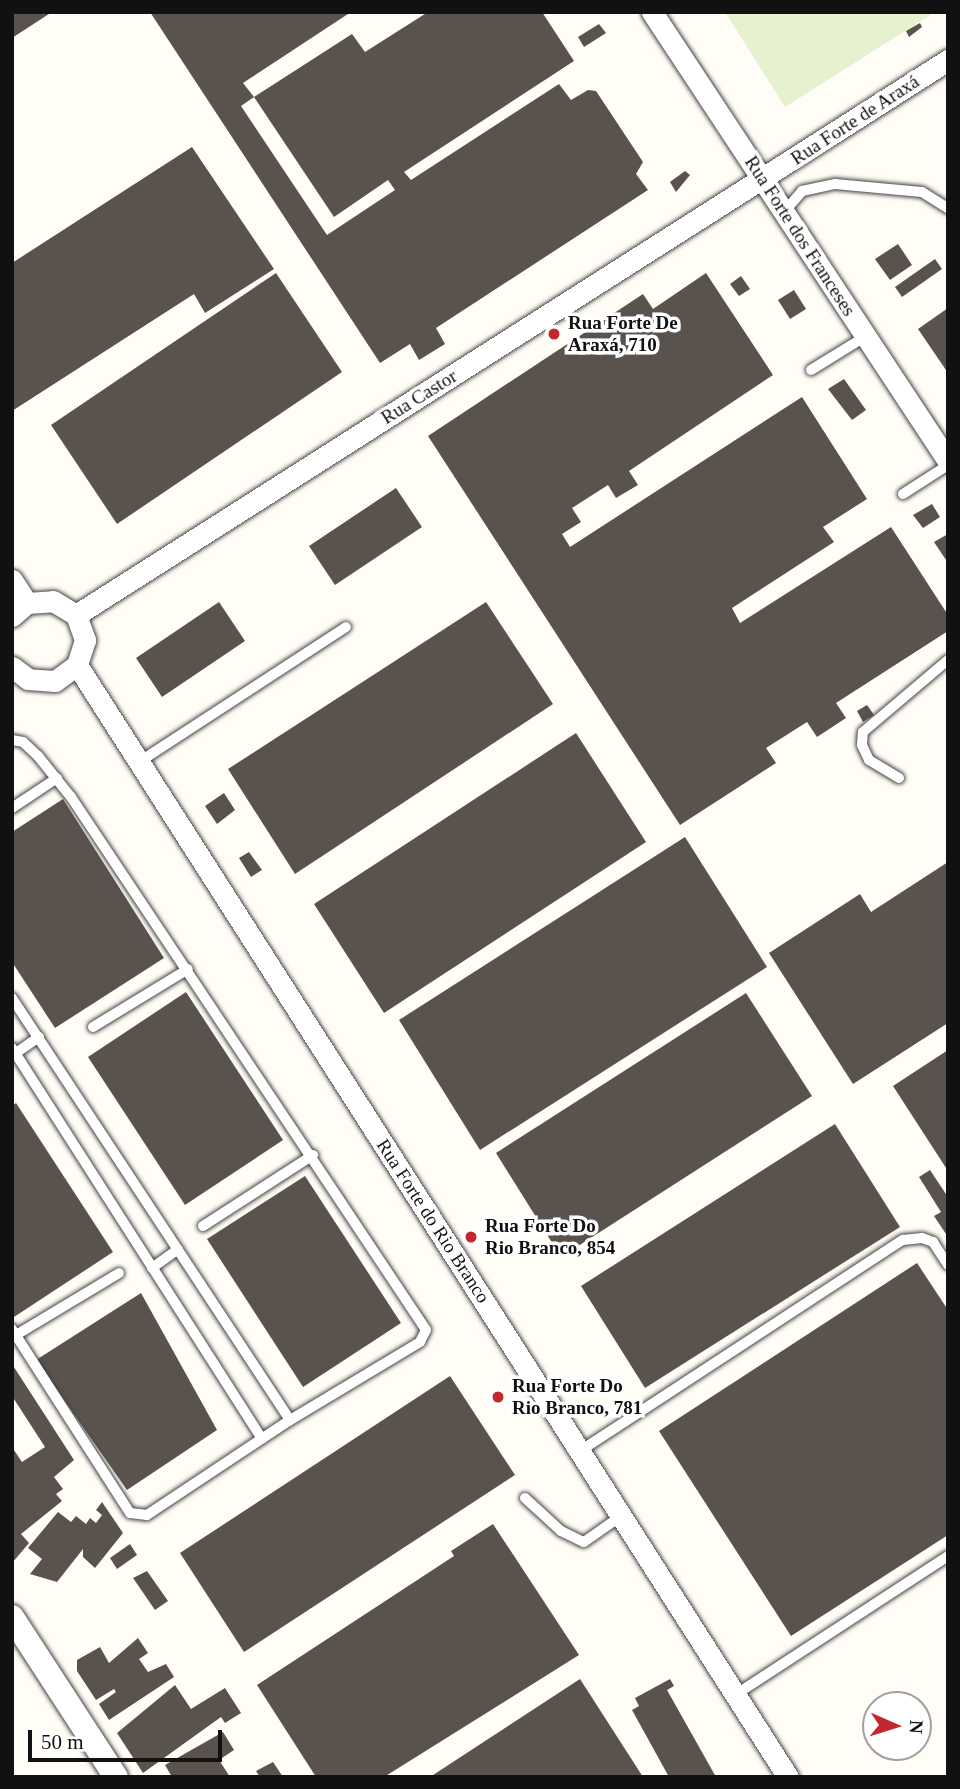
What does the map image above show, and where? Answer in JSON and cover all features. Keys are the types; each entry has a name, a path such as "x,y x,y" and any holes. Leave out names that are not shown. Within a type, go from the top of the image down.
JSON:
{"street":[{"name":"Rua Forte dos Franceses","path":"652,12 948,463"},
{"name":"Rua Forte de Araxá","path":"763,179 948,60"},
{"name":"Rua Castor","path":"76,615 763,179"},
{"path":"12,580 20,609 53,601 76,615 85,640 77,665 67,675 41,682 12,667"},
{"name":"Rua Forte do Rio Branco","path":"77,665 788,1777"},
{"path":"12,1617 22,1644 116,1777"}],"lane":[{"path":"784,212 802,191 835,184 922,192 948,208"},
{"path":"811,370 866,336"},
{"path":"903,494 948,463"},
{"path":"139,762 346,627"},
{"path":"899,778 869,760 862,745 863,732 877,715 948,660"},
{"path":"12,740 23,742 57,778 313,1155 426,1330 420,1342 290,1420 147,1515 130,1513 14,1332 119,1273"},
{"path":"12,808 57,778"},
{"path":"93,1027 188,969"},
{"path":"12,998 290,1420"},
{"path":"39,1037 14,1051 262,1439"},
{"path":"203,1226 313,1155"},
{"path":"580,1451 903,1240 922,1238 933,1242 948,1265"},
{"path":"152,1268 178,1250"},
{"path":"525,1498 561,1531 584,1542 621,1516"},
{"path":"735,1695 948,1556"}],"green space":[{"path":"725,12 935,12 785,107"}],"building":[{"path":"12,12 52,12 12,38"},
{"path":"150,12 351,12 243,83 254,97 352,34 365,52 428,12 542,12 574,61 404,172 411,180 559,84 571,100 588,90 596,91 643,162 636,174 648,190 436,328 445,344 419,360 410,344 380,363","holes":["254,97 334,217 388,180 395,190 327,235 241,106"]},
{"path":"920,23 922,27 909,37 906,31"},
{"path":"599,24 606,33 584,47 578,37"},
{"path":"192,147 274,269 205,313 194,294 12,411 12,263"},
{"path":"685,171 690,175 676,192 670,182"},
{"path":"898,244 912,265 890,280 875,259"},
{"path":"935,259 942,269 902,297 895,287"},
{"path":"276,273 342,372 117,524 51,425"},
{"path":"706,273 773,375 629,471 638,485 616,498 608,485 572,508 581,522 562,534 570,547 802,397 867,499 823,527 834,542 732,608 740,623 891,527 948,615 948,631 836,703 846,718 817,737 807,722 766,748 776,763 680,825 428,436 643,294 653,309"},
{"path":"741,276 750,289 739,296 730,284"},
{"path":"794,290 806,309 790,319 778,300"},
{"path":"948,308 948,373 918,329"},
{"path":"844,379 866,410 852,420 828,389"},
{"path":"396,488 422,527 335,585 309,546"},
{"path":"932,504 940,517 923,528 913,515"},
{"path":"948,534 948,563 934,542"},
{"path":"219,602 245,641 162,697 136,658"},
{"path":"486,602 553,704 295,874 228,769"},
{"path":"867,705 874,715 863,722 857,711"},
{"path":"576,733 646,842 384,1013 314,904"},
{"path":"224,793 235,810 217,824 205,806"},
{"path":"63,799 164,958 55,1028 12,962 12,832"},
{"path":"685,837 767,967 480,1150 399,1020"},
{"path":"249,852 262,870 251,877 239,858"},
{"path":"948,862 948,1023 853,1084 769,953 860,894 871,912"},
{"path":"186,992 283,1140 185,1205 88,1057"},
{"path":"746,993 812,1096 561,1257 496,1153"},
{"path":"948,1050 948,1171 893,1086"},
{"path":"16,1103 113,1252 14,1317 12,1106"},
{"path":"835,1124 900,1227 645,1388 581,1286"},
{"path":"930,1170 948,1197 948,1237 934,1216 941,1212 919,1177"},
{"path":"305,1176 401,1323 303,1387 207,1239"},
{"path":"917,1263 948,1310 948,1535 791,1636 659,1431"},
{"path":"141,1293 217,1430 127,1490 36,1360"},
{"path":"12,1364 74,1460 54,1477 63,1489 56,1494 62,1501 21,1534 29,1543 12,1563 12,1447 22,1462 45,1447 12,1396"},
{"path":"450,1376 515,1475 244,1652 180,1553"},
{"path":"102,1502 123,1533 95,1568 83,1557 83,1549 57,1582 30,1574 42,1559 28,1548 58,1512 71,1522 76,1516 86,1524 90,1518 96,1523 102,1515 96,1510"},
{"path":"493,1524 579,1655 384,1777 316,1777 257,1685 454,1556 451,1551"},
{"path":"130,1544 137,1555 117,1569 110,1558"},
{"path":"147,1571 168,1601 155,1610 133,1578"},
{"path":"138,1638 148,1653 139,1659 148,1672 166,1664 174,1677 109,1720 99,1704 116,1692 114,1689 96,1700 77,1671 77,1660 100,1647 109,1663"},
{"path":"580,1679 643,1777 430,1777"},
{"path":"670,1679 674,1686 667,1690 716,1777 669,1777 632,1710 639,1706 635,1698"},
{"path":"175,1685 191,1709 225,1688 241,1713 225,1723 221,1717 143,1773 117,1733"},
{"path":"223,1732 234,1750 219,1760 230,1777 172,1777 165,1765"},
{"path":"273,1762 283,1777 260,1777 256,1771"}],"place":[{"name":"Rua Forte De Araxá, 710","path":"554,334"},
{"name":"Rua Forte Do Rio Branco, 854","path":"471,1237"},
{"name":"Rua Forte Do Rio Branco, 781","path":"498,1397"}]}
